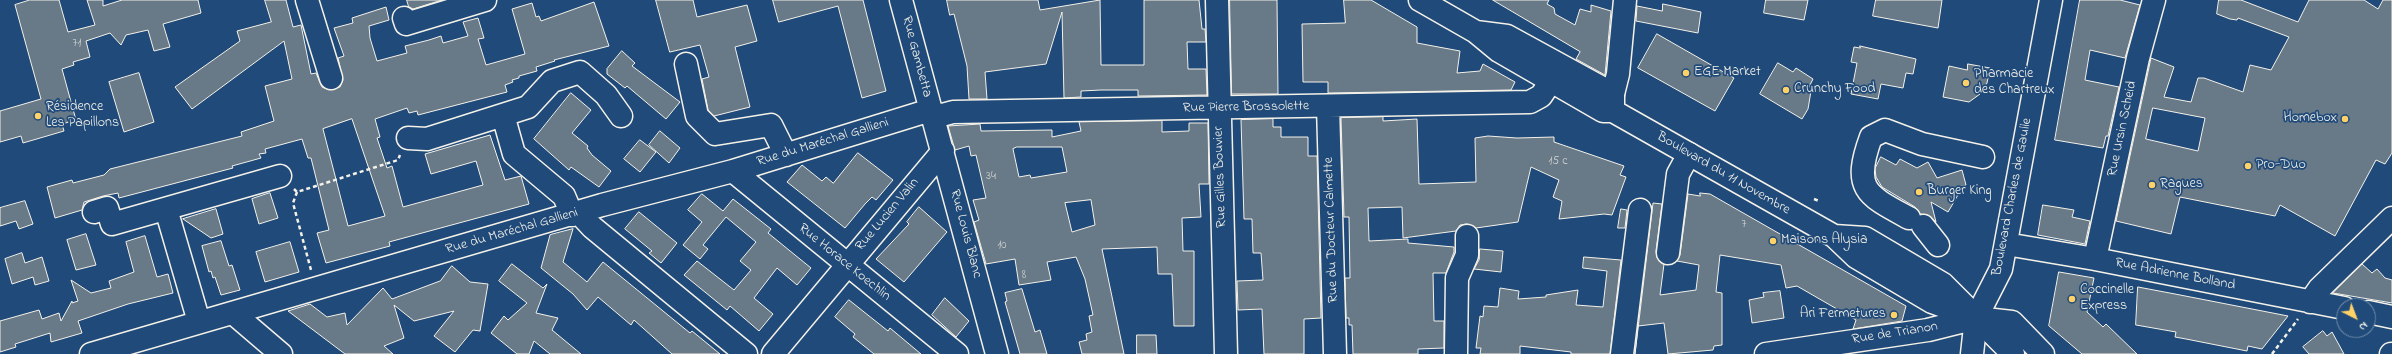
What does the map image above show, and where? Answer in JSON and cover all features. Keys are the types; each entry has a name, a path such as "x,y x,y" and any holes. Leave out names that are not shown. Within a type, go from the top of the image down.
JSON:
{"street":[{"path":"307,0 331,78"},
{"path":"404,18 406,24 485,0"},
{"name":"Rue Gambetta","path":"901,0 932,114"},
{"name":"Rue Gilles Bouvier","path":"1217,0 1226,354"},
{"name":"Boulevard du 11 Novembre","path":"1420,0 1476,32 1499,51 1603,111 1613,103"},
{"path":"1613,103 1618,74 1625,0"},
{"name":"Boulevard Charles de Gaulle","path":"1976,318 2000,276 2051,0"},
{"name":"Rue Ursin Scheid","path":"2095,259 2138,58 2154,0"},
{"name":"Boulevard du 11 Novembre","path":"1476,32 1507,36 1613,103 1689,154 1834,236 1856,257 1927,300 1976,318 2012,322 2043,354"},
{"path":"686,64 697,116 715,134 771,125 786,155"},
{"path":"408,138 427,139 528,107 552,81 580,72 606,95 621,116"},
{"name":"Rue Pierre Brossolette","path":"932,114 1530,102 1541,96 1551,81"},
{"name":"Rue du Docteur Calmette","path":"1328,106 1335,354"},
{"name":"Rue du Maréchal Gallieni","path":"91,354 576,214 733,171 916,114 924,112 932,114"},
{"name":"Rue Louis Blanc","path":"932,114 997,354"},
{"path":"503,115 514,154 564,196 576,214 746,354"},
{"path":"1938,245 1916,222 1878,201 1866,190 1862,175 1865,154 1871,137 1885,130 1922,144 1983,157"},
{"name":"Rue Lucien Valin","path":"773,354 943,151"},
{"path":"1668,253 1678,174 1689,154"},
{"name":"Rue Horace Koechlin","path":"733,171 846,265 957,354"},
{"path":"94,212 107,208 112,224 280,176"},
{"path":"166,209 199,322"},
{"path":"1622,354 1640,210"},
{"path":"2310,302 2319,289 2392,218"},
{"path":"1456,354 1457,278 1466,255 1467,236"},
{"name":"Rue Adrienne Bolland","path":"2006,244 2095,259 2336,307"},
{"path":"233,313 281,354"},
{"path":"2376,314 2392,317"},
{"path":"1972,354 1976,318"},
{"name":"Boulevard du 11 Novembre","path":"1976,318 2007,349"},
{"name":"Rue de Trianon","path":"1766,354 1928,330 1976,318"}],"path":[{"path":"297,192 398,160 408,138"},
{"path":"280,176 297,192"},
{"path":"297,192 293,203 316,289"},
{"path":"1814,199 1819,201"},
{"path":"2272,354 2310,302"}],"building":[{"path":"30,0 59,0 68,32 95,25 87,0 103,0 103,6 122,0 198,0 201,13 163,24 170,47 154,51 148,30 126,35 121,45 110,33 86,41 90,57 73,62 74,65 62,69 76,120 62,124 64,131 23,143 21,136 0,142 0,111 41,99 15,5"},
{"path":"265,0 286,0 293,27 301,25 311,74 316,73 322,87 329,90 340,87 343,80 338,58 344,56 334,28 353,23 352,18 386,7 389,20 369,26 370,38 377,61 407,53 405,46 441,36 443,43 468,36 463,22 478,18 484,38 478,39 486,65 525,54 512,9 532,3 536,17 539,16 541,21 594,2 609,46 554,60 555,61 536,67 537,71 519,76 519,78 512,80 513,82 505,85 507,92 418,115 417,111 409,113 407,108 375,119 380,137 377,138 387,168 392,166 403,207 483,185 476,161 431,174 425,154 490,135 505,180 521,176 529,204 389,242 390,246 326,263 317,233 329,230 311,158 308,158 302,139 265,149 266,153 259,154 261,158 232,166 233,168 119,198 118,193 103,196 84,202 82,210 55,218 47,187 72,180 73,183 104,175 110,169 242,136 241,132 274,121 265,86 292,79 284,41 192,109 175,87 240,41 237,31 271,22","holes":["352,119 385,216 348,226 323,129"]},
{"path":"407,0 442,0 413,9 409,7"},
{"path":"656,0 693,0 697,17 747,5 757,41 735,47 750,107 714,116 708,110 702,79 709,77 700,45 670,52"},
{"path":"773,0 863,0 886,91 862,98 838,6 779,22"},
{"path":"947,0 1038,0 1040,10 1100,0 1101,65 1144,65 1144,0 1199,0 1202,29 1205,29 1206,42 1187,42 1188,69 1206,69 1207,95 1138,96 1138,90 1101,90 1081,91 1081,97 1064,98 1062,12 1046,64 985,72 987,99 969,99 967,66 954,14 950,15"},
{"path":"1230,0 1277,0 1278,94 1232,94"},
{"path":"1344,0 1371,0 1417,27 1417,43 1460,51 1457,73 1480,71 1483,64 1515,82 1511,90 1328,93 1328,82 1303,82 1302,24 1345,23"},
{"path":"1493,0 1549,0 1547,4 1554,8 1555,14 1575,25 1580,9 1591,12 1591,5 1611,11 1605,75 1576,59 1580,52"},
{"path":"1766,0 1808,0 1804,20 1764,13"},
{"path":"1876,0 1942,0 1938,28 1873,16"},
{"path":"2080,0 2120,0 2140,5 2125,58 2090,50 2085,80 2119,87 2108,136 2106,136 2103,148 2055,140"},
{"path":"2219,0 2241,0 2298,22 2309,0 2364,0 2378,9 2383,0 2392,0 2392,153 2385,164 2376,160 2335,236 2280,205 2275,216 2180,197 2171,234 2116,221 2151,58 2174,67 2164,97 2191,102 2198,78 2204,78 2243,92 2250,65 2271,70 2289,37 2238,18 2237,20 2230,19 2217,14","holes":["2153,108 2205,118 2198,151 2146,139"]},
{"path":"1663,4 1701,12 1698,33 1636,21 1637,6 1662,11"},
{"name":"EGE Market","path":"1657,34 1734,78 1715,111 1638,68"},
{"path":"1860,46 1916,59 1913,74 1906,73 1903,88 1881,84 1878,99 1851,94 1857,63 1851,62 1854,47 1860,48"},
{"path":"622,51 635,63 632,66 680,102 666,119 627,86 625,88 607,74 607,69"},
{"name":"Crunchy Food","path":"1778,63 1793,72 1796,68 1813,79 1808,89 1811,91 1808,109 1802,119 1760,94"},
{"name":"Pharmacie des Chartreux","path":"1968,64 1990,68 1987,83 1980,94 1969,102 1943,97 1949,66 1967,70"},
{"path":"139,73 154,122 124,132 109,82"},
{"path":"571,93 591,110 572,133 588,146 587,148 592,155 611,171 599,187 571,167 569,170 534,139"},
{"path":"1383,117 1383,121 1417,119 1419,184 1476,182 1475,138 1488,136 1517,138 1554,137 1554,142 1624,166 1620,175 1626,177 1612,215 1604,214 1559,219 1562,201 1553,197 1559,180 1531,167 1518,222 1476,228 1467,224 1460,225 1456,231 1403,238 1402,207 1368,208 1369,241 1408,239 1408,243 1454,247 1454,252 1446,273 1433,273 1434,321 1444,321 1444,348 1418,349 1418,354 1353,354 1352,325 1349,325 1349,318 1346,318 1345,278 1350,278 1349,217 1344,217 1341,118"},
{"path":"1273,119 1273,127 1281,127 1281,137 1308,137 1308,156 1317,156 1321,318 1304,319 1304,354 1264,354 1262,309 1238,310 1237,281 1263,280 1261,253 1253,253 1252,219 1244,219 1241,120"},
{"path":"1162,121 1162,132 1189,131 1189,123 1208,123 1209,184 1199,184 1201,217 1182,218 1183,251 1194,251 1194,326 1174,326 1172,274 1158,274 1157,247 1102,249 1124,354 1082,354 1079,342 1087,340 1086,334 1092,332 1089,316 1093,315 1085,279 1076,257 1047,262 1051,280 1019,285 1015,259 986,264 974,222 979,220 973,200 986,198 976,155 971,156 969,146 955,150 948,126 980,124 981,131 1052,130 1052,137 1081,131 1079,122","holes":["1017,147 1062,147 1067,172 1031,178 1030,175 1019,177 1013,149","1091,200 1095,225 1072,232 1065,203"]},
{"path":"660,131 680,148 669,163 649,145"},
{"path":"640,140 656,152 640,172 624,159"},
{"path":"858,153 893,180 876,200 872,197 865,204 845,228 787,182 802,165 822,181 826,177 833,183"},
{"name":"Burger King","path":"1881,157 1896,165 1900,159 1917,168 1928,162 1937,178 1962,170 1966,185 1956,188 1958,195 1948,212 1931,202 1936,222 1928,215 1920,214 1915,207 1882,187 1876,177 1875,169"},
{"path":"270,193 278,218 259,224 252,199"},
{"path":"1700,193 1710,194 1906,306 1902,321 1853,329 1856,320 1797,286 1786,288 1781,265 1720,255 1716,292 1722,293 1722,345 1714,346 1713,350 1668,354 1664,323 1638,326 1653,203 1662,204 1656,251 1657,258 1664,264 1660,295 1696,290 1699,265 1677,261 1680,255 1688,194 1700,196"},
{"path":"702,194 723,211 733,199 771,229 768,233 811,268 797,285 777,268 754,298 773,314 759,331 730,306 727,310 684,275 697,261 734,290 751,270 740,261 756,242 726,217 703,245 708,249 700,259 683,245 702,222 688,210"},
{"path":"25,201 33,224 19,229 16,221 0,226 0,208"},
{"path":"2043,205 2074,210 2072,217 2090,221 2085,244 2038,235"},
{"path":"919,207 947,232 904,282 876,259 909,224 907,222"},
{"path":"216,209 223,234 211,238 183,219"},
{"path":"1621,209 1627,210 1625,228 1618,228"},
{"path":"639,212 677,243 661,263 649,253 652,251 625,229"},
{"path":"573,229 563,262 587,282 603,262 690,333 692,331 720,354 672,354 634,320 631,325 598,297 587,310 573,294 541,268 550,235"},
{"path":"86,234 96,265 76,270 67,240"},
{"path":"145,236 157,277 168,274 173,293 128,304 78,321 82,333 51,342 50,333 15,344 16,347 0,352 0,321 39,310 42,319 59,313 61,321 72,301 72,303 78,301 71,280 91,293 111,288 109,281 134,272 126,242"},
{"path":"221,241 229,266 232,265 240,290 221,295 215,277 213,278 211,271 209,272 202,246"},
{"path":"290,242 299,272 265,282 256,252"},
{"path":"1480,249 1503,251 1501,272 1474,269 1479,260"},
{"path":"22,253 25,263 42,257 49,281 35,285 33,277 12,284 5,259"},
{"path":"1584,257 1621,260 1610,354 1571,354 1571,352 1520,346 1520,354 1480,354 1481,348 1476,348 1480,316 1483,317 1484,306 1498,307 1500,288 1519,291 1518,299 1546,297 1546,295 1578,290 1576,305 1603,307 1607,271 1583,268"},
{"path":"512,264 543,288 547,284 536,313 558,318 552,330 581,354 550,354 534,341 529,354 517,354 491,333 504,316 508,320 527,303 499,281"},
{"path":"2362,264 2372,273 2377,269 2385,278 2392,280 2392,303 2376,300 2376,298 2362,298 2333,293"},
{"path":"452,266 470,282 488,284 480,331 473,330 455,352 434,336 454,311 414,321 394,305 404,338 384,346 393,354 345,354 288,311 310,304 327,317 345,313 347,325 383,288 392,299 440,281"},
{"path":"2059,272 2094,278 2087,312 2103,327 2106,324 2137,354 2082,354 2049,326"},
{"path":"2138,287 2288,316 2262,349 2248,346 2247,351 2175,337 2176,332 2136,325"},
{"path":"1022,289 1035,332 1040,330 1047,354 1020,354 1005,302 1007,301 1005,293"},
{"path":"1780,291 1784,318 1752,323 1749,300 1764,297 1763,293"},
{"path":"945,298 969,321 956,337 932,315"},
{"path":"849,300 888,331 890,328 921,354 874,354 853,337 855,334 835,317"},
{"path":"2323,331 2327,336 2332,332 2344,354 2309,354 2303,347"},
{"path":"1137,335 1156,335 1157,354 1137,354"}],"place":[{"name":"EGE Market","path":"1686,73"},
{"name":"Pharmacie des Chartreux","path":"1966,83"},
{"name":"Crunchy Food","path":"1786,90"},
{"name":"Résidence Les Papillons","path":"38,116"},
{"name":"Homebox","path":"2345,119"},
{"name":"Pro-Duo","path":"2248,166"},
{"name":"Ragues","path":"2152,185"},
{"name":"Burger King","path":"1919,192"},
{"name":"Maisons Alysia","path":"1773,241"},
{"name":"Coccinelle Express","path":"2072,299"},
{"name":"Ari Fermetures","path":"1894,315"}]}
